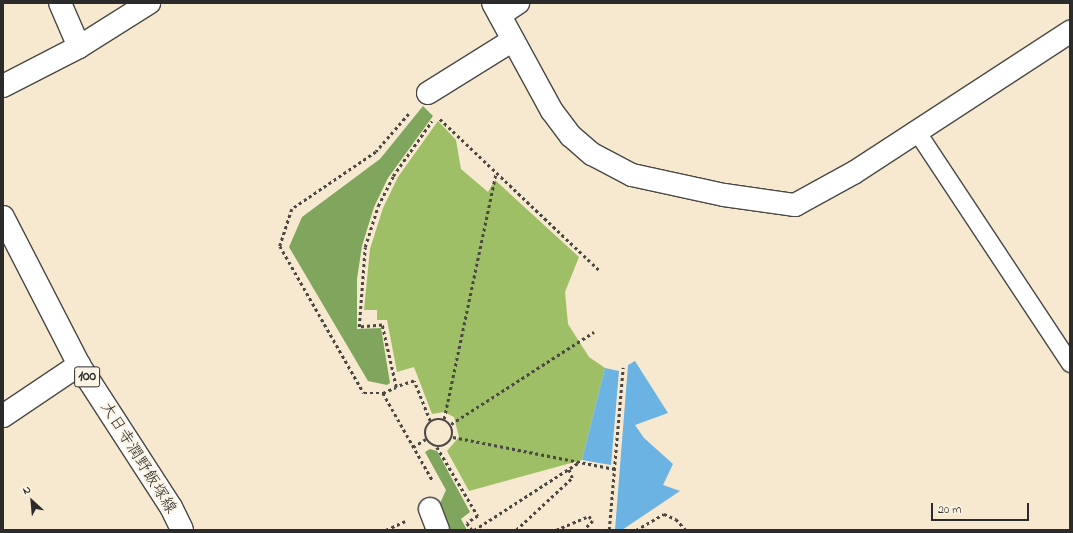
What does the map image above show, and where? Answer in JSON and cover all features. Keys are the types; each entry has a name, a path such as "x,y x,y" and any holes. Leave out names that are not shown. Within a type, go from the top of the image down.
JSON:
{"street":[{"path":"60,3 79,47"},
{"path":"3,86 79,47 149,3"},
{"path":"518,3 496,9 552,111 571,136 592,154 632,174 724,196 801,203 917,132 1070,32"},
{"path":"428,93 513,40"},
{"name":"大日寺潤野飯塚線","path":"3,217 79,365 171,507 182,530"},
{"path":"3,416 79,365"},
{"path":"430,509 438,530"}],"lane":[{"path":"917,132 1070,363"}],"path":[{"path":"428,93 376,152 292,209 280,246 364,393 382,393 414,381 430,421"},
{"path":"396,387 382,325 359,327 365,247 378,206 413,144 437,116 601,272"},
{"path":"444,419 496,172"},
{"path":"451,424 594,332"},
{"path":"609,530 616,469 623,368"},
{"path":"382,393 438,490 430,509"},
{"path":"437,447 447,445 453,438 451,424 444,419 430,421 425,429 426,439 437,447 478,516 467,523 473,530 579,463"},
{"path":"453,438 616,469"},
{"path":"413,446 426,439"},
{"path":"516,530 572,478 569,470"},
{"path":"636,530 664,514 676,518 686,530"},
{"path":"556,530 590,516 593,521 584,530"}],"green space":[{"path":"423,106 433,116 388,178 374,207 362,246 357,279 357,329 381,328 390,383 387,385 368,381 289,247 302,217 380,159"},
{"path":"438,121 456,140 461,169 488,192 495,180 579,257 565,292 568,324 589,357 605,368 582,460 469,491 447,451 459,437 454,417 444,412 432,414 414,367 397,372 387,320 377,320 377,310 364,310 370,249 383,208 398,177"},
{"path":"430,449 437,451 470,512 461,519 467,530 446,530 437,510 446,490 425,452"}],"water":[{"path":"635,361 668,413 635,425 644,438 673,464 663,485 680,491 622,530 615,530 628,365"},
{"path":"605,368 619,371 611,465 582,460"}]}
